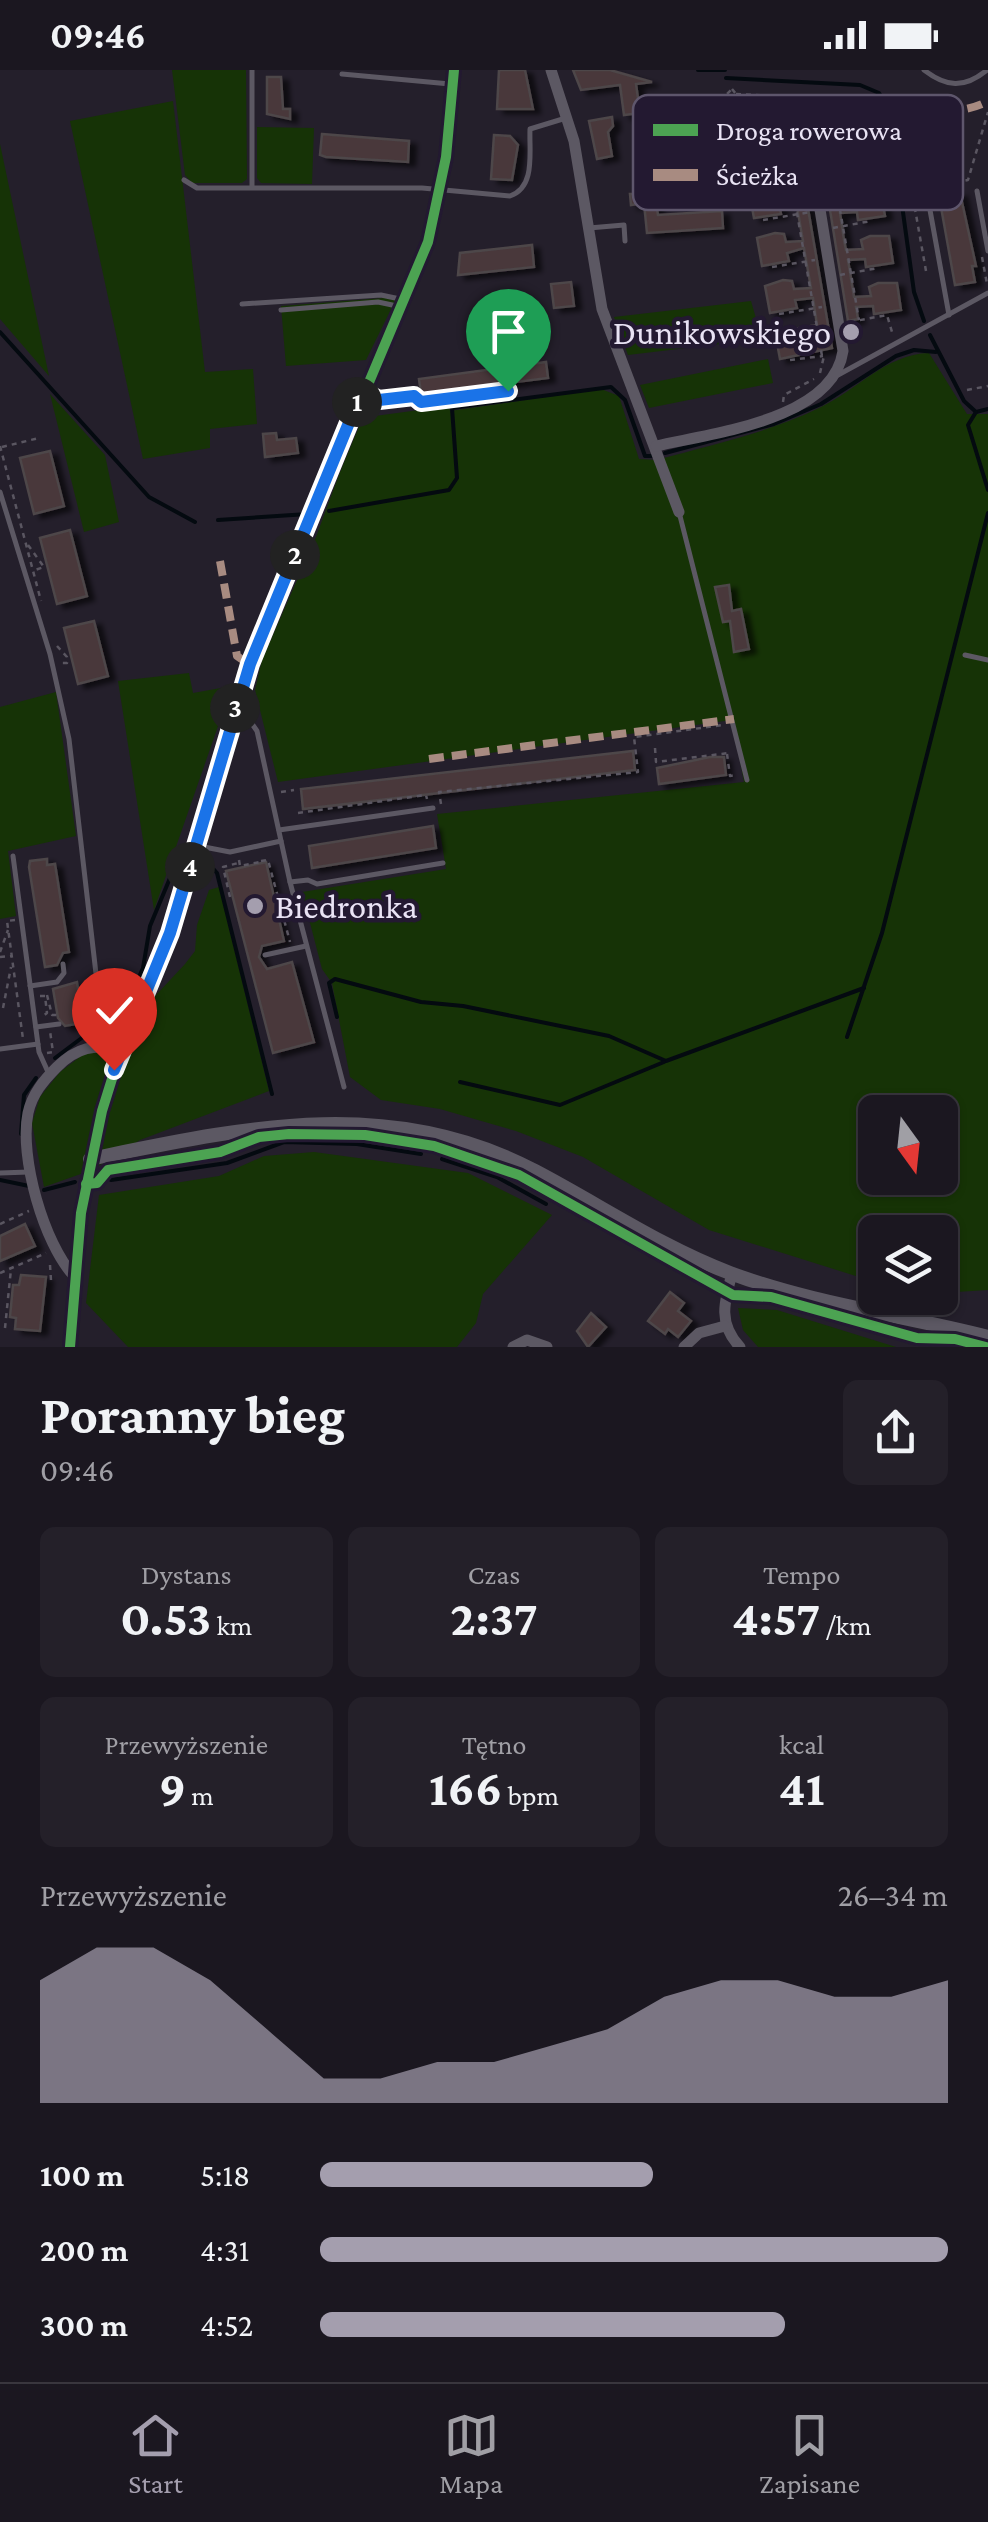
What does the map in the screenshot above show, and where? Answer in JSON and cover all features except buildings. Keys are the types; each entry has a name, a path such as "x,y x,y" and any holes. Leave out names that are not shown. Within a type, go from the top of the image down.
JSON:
{"street":[{"path":"552,70 569,118 602,309 679,512"},
{"path":"70,1347 74,1276 90,1159 121,1050 170,933 233,715 362,391 428,242 441,191 453,77"},
{"path":"656,446 774,416 820,394 836,377 843,351 820,210"},
{"path":"74,1276 55,1251 32,1172 28,1114 50,1074 72,1053 98,1046 121,1050"},
{"path":"90,1159 266,1125 329,1122 390,1127 458,1141 505,1157 665,1244 732,1274 813,1298 988,1337"},
{"path":"732,1274 725,1326 740,1347"},
{"path":"684,1347 698,1333 725,1326"},
{"path":"514,1347 527,1340 547,1347"}],"lane":[{"path":"252,70 252,188"},
{"path":"924,70 952,85 971,82 986,70"},
{"path":"342,74 453,77"},
{"path":"184,180 196,188 516,194 528,179 530,129 569,118"},
{"path":"978,191 988,251"},
{"path":"932,210 949,314"},
{"path":"589,228 624,225 625,241"},
{"path":"836,377 986,292"},
{"path":"242,304 381,295 402,304"},
{"path":"281,310 378,302 402,304"},
{"path":"362,391 379,400 414,396 421,402 508,391"},
{"path":"0,492 50,654 68,738 98,990 98,1046"},
{"path":"679,512 746,777"},
{"path":"965,655 988,660"},
{"path":"233,715 250,721 257,731 290,882 344,1087"},
{"path":"279,830 434,807"},
{"path":"196,845 230,852 282,841"},
{"path":"13,856 38,1044 50,1074"},
{"path":"290,882 308,880 316,884 444,864"},
{"path":"266,955 308,946"},
{"path":"30,986 62,978 63,964"},
{"path":"36,1027 59,1024"},
{"path":"0,1048 38,1044"},
{"path":"0,1173 32,1172"}],"path":[{"path":"730,95 728,91 749,95"},
{"path":"963,181 968,180 988,112"},
{"path":"783,406 784,395 818,374 825,360 797,210"},
{"path":"763,220 820,210"},
{"path":"840,210 859,320"},
{"path":"915,210 926,271"},
{"path":"823,229 871,221"},
{"path":"980,247 986,292"},
{"path":"772,267 828,258"},
{"path":"831,276 878,268"},
{"path":"780,314 836,305"},
{"path":"839,324 887,315 892,332"},
{"path":"790,360 822,356"},
{"path":"967,390 988,386"},
{"path":"0,447 40,438"},
{"path":"27,544 43,564 44,568 35,570"},
{"path":"52,642 62,658"},
{"path":"434,807 440,792 638,772 634,737 735,723"},
{"path":"655,748 656,762 741,751"},
{"path":"727,753 730,776 746,777"},
{"path":"270,794 294,790"},
{"path":"298,812 426,795 434,807"},
{"path":"261,861 268,860 291,949"},
{"path":"230,897 223,867 239,863"},
{"path":"22,919 7,921 24,1046"},
{"path":"8,930 0,955 12,958"},
{"path":"12,958 4,1008 18,1006"},
{"path":"45,996 52,1015"},
{"path":"0,1224 30,1211"},
{"path":"0,1273 48,1252"},
{"path":"5,1328 11,1268"},
{"path":"0,1308 6,1314"}],"green space":[{"path":"172,70 246,70 247,179 242,183 192,183 185,175"},
{"path":"173,101 205,372 253,369 257,424 210,429 210,448 143,459 70,121"},
{"path":"257,127 314,128 312,184 261,183 257,178"},
{"path":"0,144 49,376 0,319"},
{"path":"397,297 366,360 286,366 281,306"},
{"path":"751,301 762,339 628,355 614,317"},
{"path":"929,353 967,414 988,414 988,1290 958,1292 958,1215 858,1215 858,1277 709,1230 583,1157 516,1131 440,1109 381,1100 350,1077 332,983 322,969 302,892 446,869 437,814 744,782 732,720 278,782 255,690 262,660 316,537 360,418 449,406 450,411 601,389 619,396 639,459 656,460 799,417 899,360"},
{"path":"768,359 773,383 649,408 640,385"},
{"path":"50,394 105,455 119,522 84,532"},
{"path":"189,673 193,693 232,686 154,910 118,681"},
{"path":"56,692 76,836 8,851 16,916 0,919 0,707"},
{"path":"219,887 269,1091 140,1140 92,1170 44,1187 32,1123 40,1097 60,1072 142,1010 185,964 195,951 197,925 209,890"},
{"path":"314,1152 468,1173 552,1215 483,1294 476,1323 457,1347 128,1347 86,1303 99,1195 219,1176 264,1156"},
{"path":"738,1308 777,1310 896,1347 758,1347 743,1330"}],"waterway":[{"path":"698,70 725,70"},
{"path":"726,78 860,85 880,95"},
{"path":"903,210 914,292 924,321"},
{"path":"0,332 149,497 195,522"},
{"path":"930,335 964,401 976,412 988,409"},
{"path":"665,453 774,424 821,404 896,356 914,350 936,352"},
{"path":"329,511 449,490 457,478 452,408 611,387 625,400 645,456 652,456"},
{"path":"976,412 968,425 988,490"},
{"path":"847,1037 882,933 988,513"},
{"path":"218,520 308,514"},
{"path":"107,1035 117,1026 143,968 150,926 180,854"},
{"path":"208,863 217,873 272,1094"},
{"path":"337,1017 329,983 335,979 421,1002 463,1006 609,1036 666,1061 864,988"},
{"path":"55,1058 83,1037 93,1035"},
{"path":"460,1082 560,1105 664,1062"},
{"path":"21,1134 24,1095 36,1078"},
{"path":"111,1180 227,1163 284,1142 357,1144 421,1154"},
{"path":"442,1159 497,1177 546,1204"},
{"path":"0,1180 29,1186"},
{"path":"44,1190 75,1182"}],"marked path":[{"path":"963,109 988,101"},
{"path":"220,561 237,656 250,665"},
{"path":"429,759 734,719"}],"cycle path":[{"path":"70,1347 81,1213 102,1111 121,1050 171,933 250,665 428,242 446,157 454,70"},
{"path":"86,1184 97,1183 108,1170 220,1152 259,1137 365,1135 434,1146 519,1175 733,1295 771,1297 917,1338 955,1339 986,1347"}],"place":[{"name":"Dunikowskiego","path":"851,332"},
{"name":"Biedronka","path":"255,906"}],"route":[{"path":"114,1070 170,933 250,664 362,391 379,400 414,396 421,402 508,391"}]}
